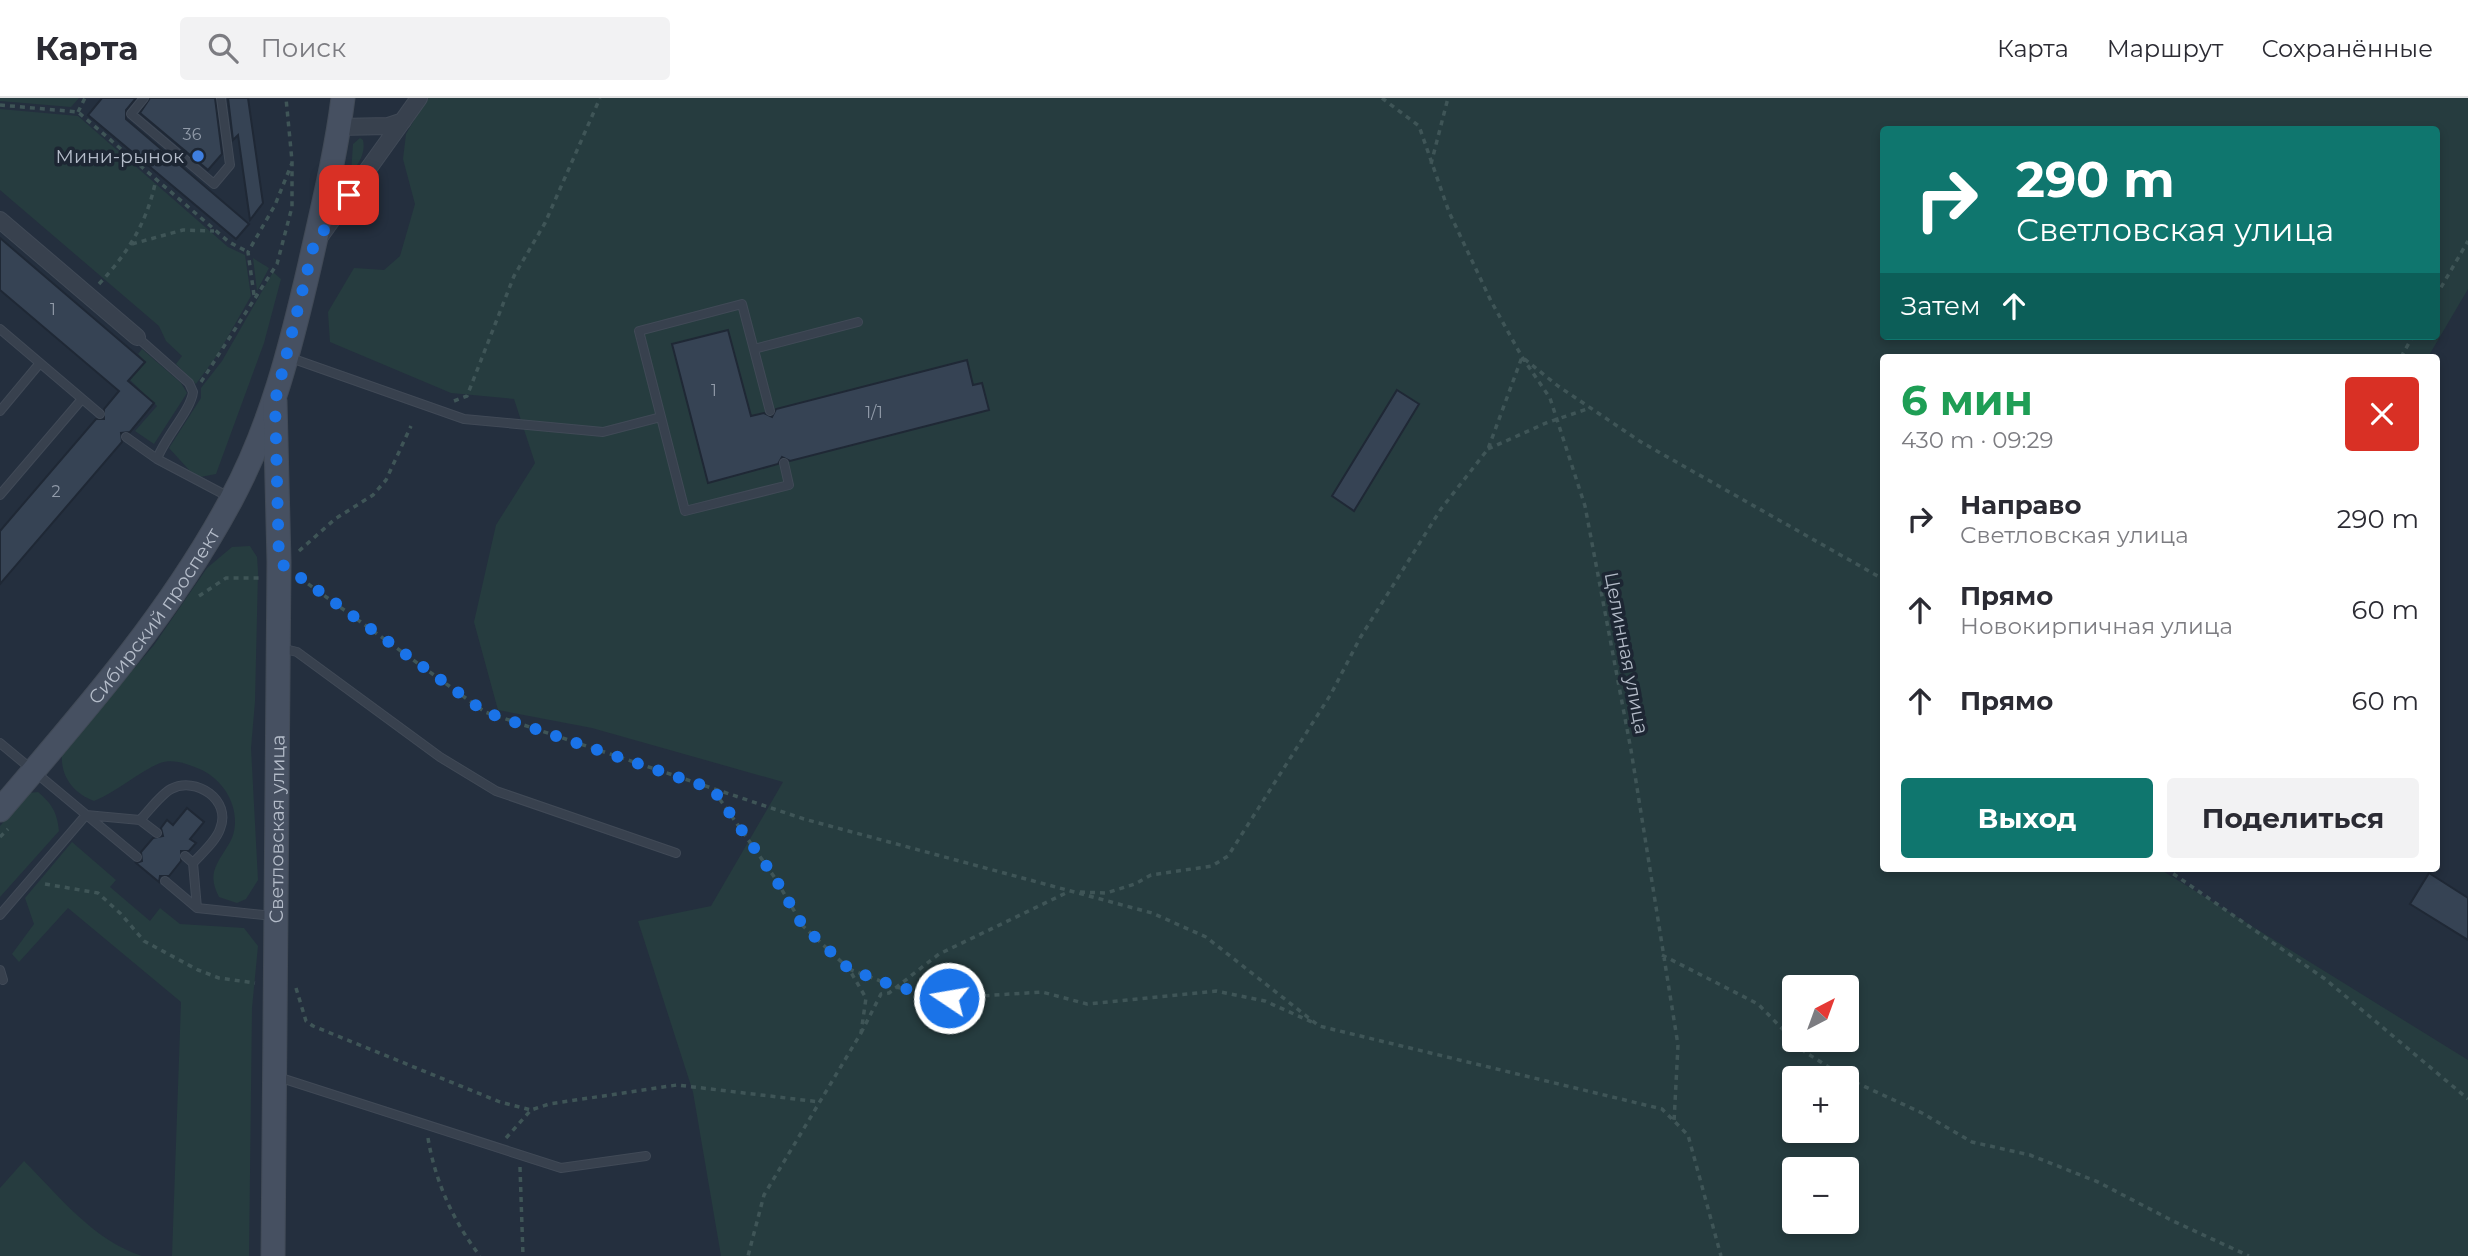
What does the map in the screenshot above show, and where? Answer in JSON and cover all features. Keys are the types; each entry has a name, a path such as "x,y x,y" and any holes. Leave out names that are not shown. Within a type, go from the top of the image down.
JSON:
{"street":[{"path":"275,401 314,244 343,98"},
{"path":"314,244 419,98"},
{"path":"339,127 388,126 403,121"},
{"path":"0,220 137,337"},
{"name":"Сибирский проспект","path":"0,810 148,629 186,577 232,499 275,401"},
{"name":"Светловская улица","path":"273,1256 278,647 287,559 275,401"}],"lane":[{"path":"144,98 131,114 214,184 230,165 221,98"},
{"path":"770,411 742,304 639,331 685,511 789,485 784,463"},
{"path":"754,349 858,322"},
{"path":"0,329 100,414"},
{"path":"137,337 189,383 193,392 190,403 163,443 157,459"},
{"path":"288,357 464,419 603,432 661,417"},
{"path":"0,411 40,363"},
{"path":"0,495 82,399"},
{"path":"126,437 157,459 232,499"},
{"path":"278,647 297,652 440,757 496,791 676,853"},
{"path":"0,743 137,858"},
{"path":"140,820 171,789 191,784 208,790 218,802 222,817 220,830 194,863 197,908"},
{"path":"86,815 140,820 157,833"},
{"path":"0,915 86,815"},
{"path":"185,856 194,863"},
{"path":"165,881 197,908 276,916"},
{"path":"0,970 3,980"},
{"path":"275,1076 561,1168 646,1156"}],"path":[{"path":"78,111 85,98"},
{"path":"193,392 221,355 254,297 277,264 292,207 292,161 286,98"},
{"path":"452,402 467,396 514,276 545,223 600,98"},
{"name":"Целинная улица","path":"1382,98 1419,126 1430,165 1491,301 1522,357 1550,398 1585,506 1631,750 1678,1045 1674,1122"},
{"path":"1430,165 1448,98"},
{"path":"0,105 78,111 216,231 248,251"},
{"path":"254,297 248,251 275,205 292,161"},
{"path":"88,296 132,244 151,206 156,179"},
{"path":"132,244 183,230 216,231"},
{"path":"2440,289 2468,241"},
{"path":"748,1256 764,1195 861,1033 881,994 897,987 939,954 1069,891 1106,894 1151,875 1212,866 1228,856 1331,694 1360,638 1434,520 1488,449 1522,357 1641,442 1880,577"},
{"path":"1488,449 1557,419 1590,408"},
{"path":"411,426 386,480 373,495 335,519 287,559 485,712 804,819 1152,913 1206,937 1319,1026"},
{"path":"713,789 775,878 803,926 849,969 866,998 861,1033"},
{"path":"2171,872 2325,979 2468,1099"},
{"path":"1662,955 1758,1004 1805,1052 1827,1066"},
{"path":"849,969 897,987 949,998 1041,992 1087,1004 1216,991 1265,1000 1319,1026 1662,1109 1688,1135 1721,1256"},
{"path":"498,1148 531,1110 549,1104 677,1085 820,1102"},
{"path":"1859,1086 1922,1113 1972,1142 2030,1155 2098,1182 2249,1256"},
{"path":"425,1124 438,1181 461,1228 480,1256"},
{"path":"519,1154 523,1256"}],"green space":[{"path":"0,98 79,98 71,107 0,101"},
{"path":"427,98 2468,98 2468,289 2440,337 2440,126 1880,126 1880,340 2438,340 2430,354 1880,354 1880,872 2164,872 2468,1060 2468,1256 721,1256 693,1092 638,921 711,906 783,782 592,728 498,710 474,622 496,525 535,463 514,399 451,393 330,342 328,312 354,268 384,270 400,256 415,204 403,159 406,134"},
{"path":"0,109 78,116 228,247 245,255 251,296 218,354 196,384 176,364 182,356 166,341 159,326 0,190"},
{"path":"360,138 364,145 362,154 351,174 353,144"},
{"path":"253,258 269,268 257,291"},
{"path":"273,272 281,279 264,343 216,474 200,477 190,471 169,448 201,398 201,388 222,361"},
{"path":"142,349 181,383 187,393 154,444 135,431 157,406 130,380 146,362 138,354"},
{"path":"250,546 257,557 258,572 255,701 251,748 258,880 246,899 237,903 219,897 214,885 214,872 232,838 235,818 230,798 211,775 187,764 160,763 94,801 69,783 63,769 62,753 154,645 207,568 232,547"},
{"path":"38,792 53,809 59,831 0,897 0,826 29,793"},
{"path":"72,842 116,880 110,887 150,921 160,908 180,924 244,928 258,946 252,1008 249,1256 172,1256 181,1002 68,908 19,962 12,954 34,924 25,898"},
{"path":"24,1161 78,1216 124,1249 142,1256 0,1256 0,1188"}],"building":[{"path":"102,98 136,98 126,110 126,119 249,224 236,239 88,115"},
{"path":"150,98 215,98 222,154 208,170 140,113"},
{"path":"228,98 248,98 263,203 250,220 238,135 233,140"},
{"path":"0,238 145,362 128,381 154,403 130,432 121,433 122,442 0,584 0,531 96,419 104,419 104,409 119,391 0,290"},
{"path":"728,330 751,416 764,413 772,417 776,409 967,360 973,385 982,383 989,410 790,461 782,457 778,464 708,483 672,344"},
{"path":"1397,390 1419,404 1354,511 1332,496"},
{"path":"187,808 204,822 190,839 196,843 189,851 181,851 181,861 169,876 160,876 159,882 136,863 142,861 141,852 153,838 163,836 161,828 167,820 173,825"},
{"path":"2429,873 2468,898 2468,940 2410,904"}],"place":[{"name":"Мини-рынок","path":"198,156"}],"route":[{"path":"349,195 314,244 275,401 279,562 485,712 713,789 775,878 803,926 849,969 897,987 949,998"}]}
